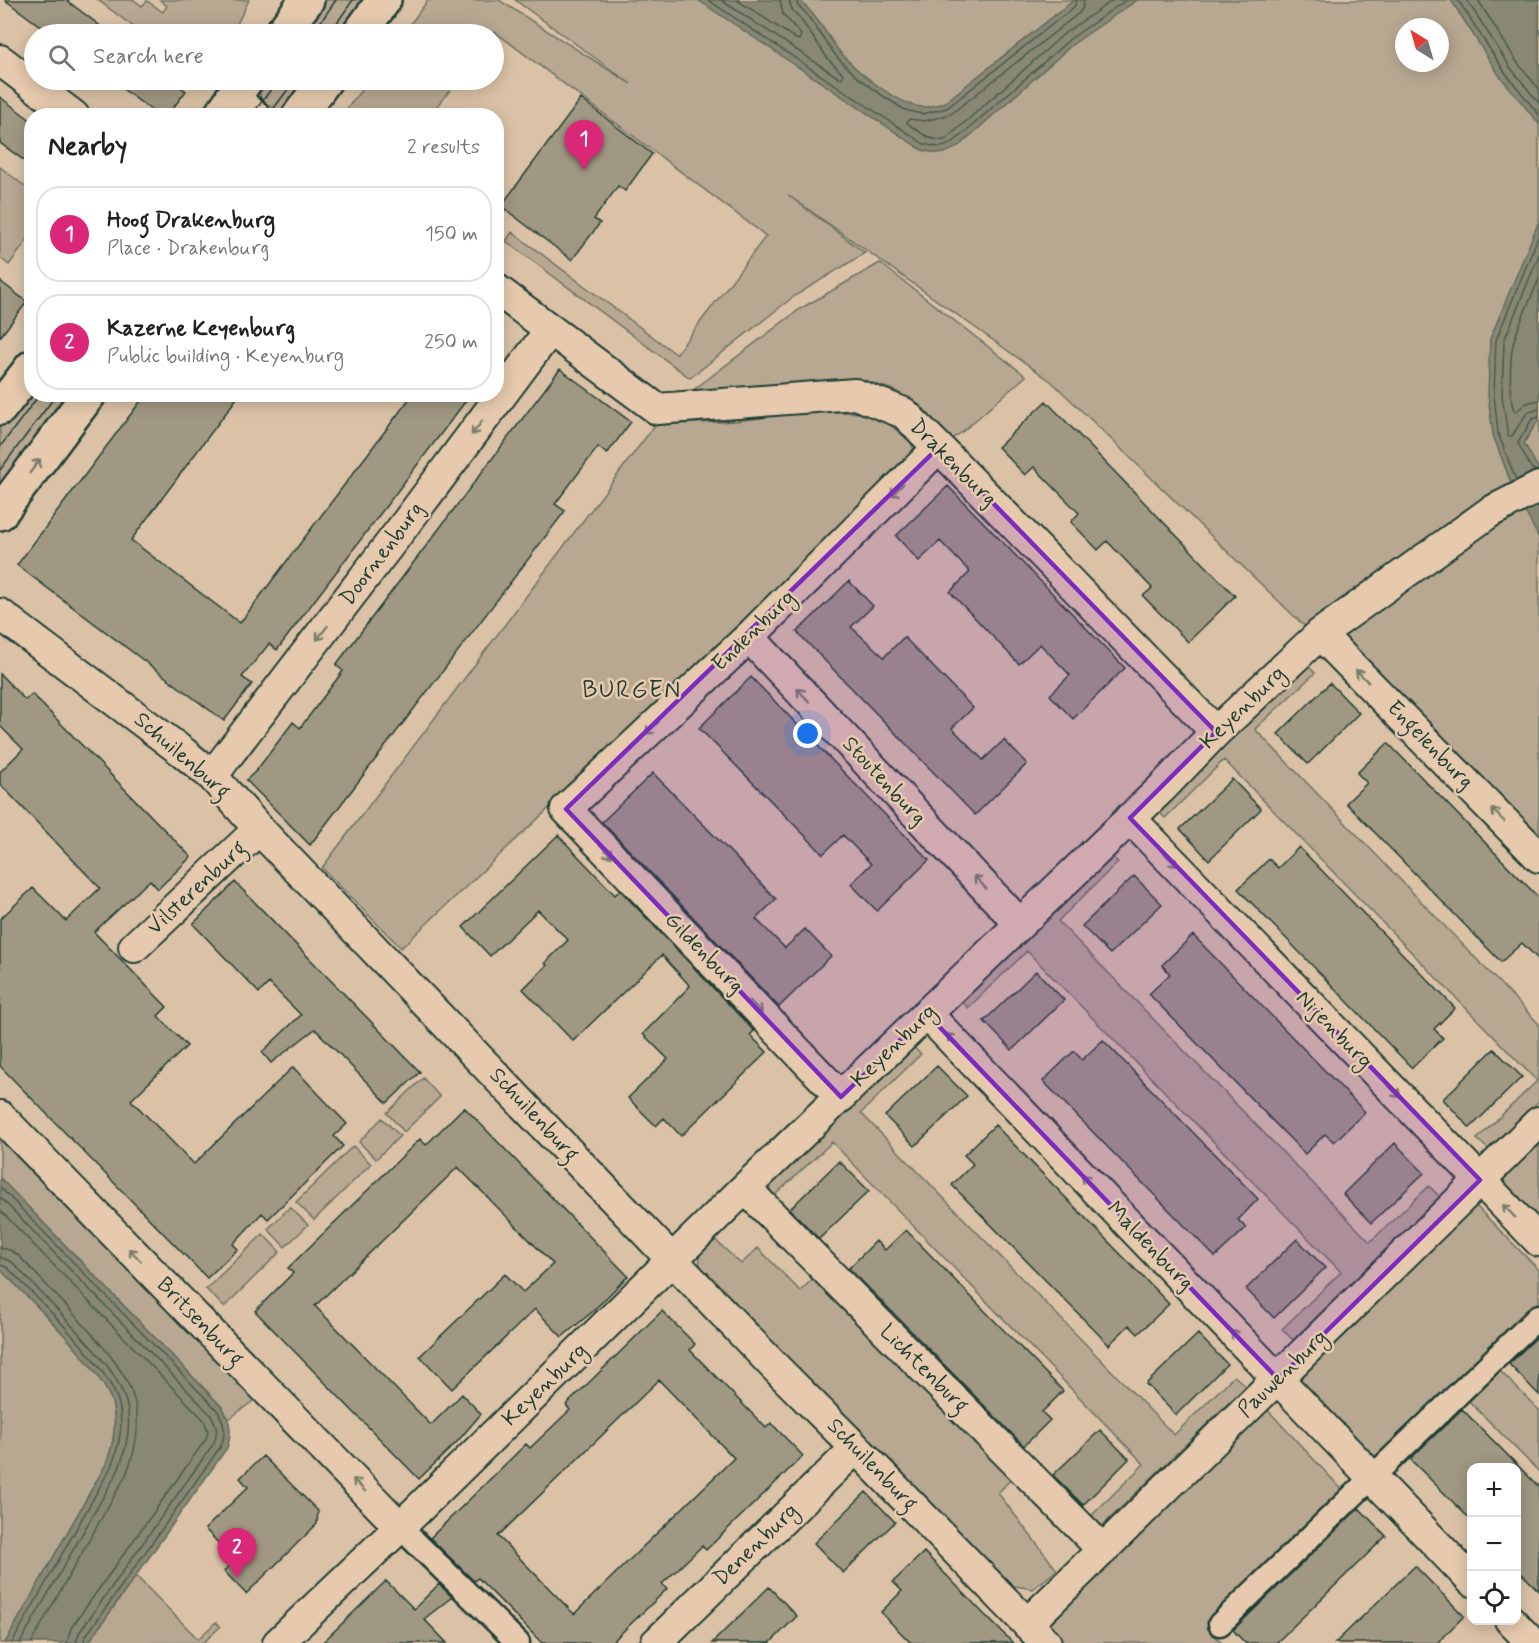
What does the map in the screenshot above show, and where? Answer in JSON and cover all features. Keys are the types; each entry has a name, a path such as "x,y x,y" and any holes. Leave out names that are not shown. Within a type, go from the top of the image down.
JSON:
{"main road":[{"path":"289,24 307,0"},
{"path":"366,24 384,0"},
{"path":"305,108 318,90"},
{"path":"3,398 24,376"},
{"path":"0,513 83,402"}],"street":[{"path":"0,60 24,78"},
{"path":"40,90 63,108"},
{"name":"Drakenburg","path":"504,295 657,409 855,394 904,413 1216,732"},
{"name":"Doornenburg","path":"504,392 550,330"},
{"name":"Doornenburg","path":"212,776 496,402"},
{"name":"Endenburg","path":"566,809 748,637 938,448"},
{"name":"Keyenburg","path":"278,1643 1216,732 1320,634 1490,512 1539,487"},
{"name":"Schuilenburg","path":"0,614 212,776 259,829 673,1261 1036,1634"},
{"name":"Engelenburg","path":"1320,634 1539,857"},
{"name":"Stoutenburg","path":"748,637 1020,924"},
{"name":"Gildenburg","path":"566,809 841,1097"},
{"name":"Nijenburg","path":"1130,818 1539,1241"},
{"name":"Vilsterenburg","path":"134,947 259,829"},
{"name":"Maldenburg","path":"927,1014 1467,1576"},
{"name":"Britsenburg","path":"0,1116 400,1527"},
{"name":"Pauwenburg","path":"1036,1634 1103,1550 1539,1122"},
{"name":"Lichtenburg","path":"746,1188 1103,1550"},
{"path":"1220,1624 1539,1316"},
{"name":"Denenburg","path":"669,1639 856,1448"},
{"path":"400,1527 518,1643"},
{"path":"1515,1625 1531,1643"}],"highlighted area":[{"path":"938,448 1216,732 1130,818 1480,1180 1278,1379 927,1014 841,1097 566,809"}],"shaded area":[{"path":"98,0 134,0 142,6 147,1 163,12 167,6 160,0 249,0 237,24 130,24"},
{"path":"317,0 374,0 356,24 299,24"},
{"path":"428,0 499,0 631,84 515,0 1539,0 1539,853 1052,382 788,195 865,253 793,297 690,378 506,241 512,232 676,354 766,236 504,39 504,24 410,24"},
{"path":"259,90 308,90 295,108 273,108 261,100"},
{"path":"361,90 450,90 436,108 347,108"},
{"path":"0,167 24,186 24,245 9,265 0,258"},
{"path":"880,263 1026,376 949,441 924,409 894,390 865,381 684,397 800,309"},
{"path":"24,385 24,402 73,402 0,499 0,418"},
{"path":"811,411 863,413 890,425 911,442 917,461 401,948 322,868 655,425 737,421"},
{"path":"1303,661 1315,673 1255,729 1539,1024 1539,1101 1488,1149 1477,1139 1537,1081 1224,760 1165,818 1154,807"},
{"path":"1105,851 1118,862 1058,921 1370,1242 1429,1186 1440,1197 1293,1340 1282,1329 1341,1272 1027,951 968,1008 958,997"},
{"path":"911,1045 921,1054 861,1113 1174,1435 1234,1376 1246,1386 1097,1531 1085,1522 1144,1464 832,1142 775,1195 764,1185"},
{"path":"423,1078 440,1097 404,1132 387,1113"},
{"path":"382,1118 400,1136 376,1159 359,1142"},
{"path":"0,1126 261,1395 229,1419 222,1407 0,1178"},
{"path":"1539,1135 1539,1232 1503,1193 1505,1167"},
{"path":"353,1146 371,1164 314,1220 296,1202"},
{"path":"1474,1204 1539,1270 1539,1306 1377,1462 1295,1377"},
{"path":"290,1207 308,1225 285,1247 268,1229"},
{"path":"263,1234 280,1252 224,1307 206,1289"},
{"path":"711,1236 741,1264 758,1248 800,1291 816,1276 1011,1479 998,1493 1057,1570 1033,1589 1003,1584 703,1274 700,1254"},
{"path":"0,1269 64,1335 96,1373 113,1406 115,1421 106,1464 5,1643 0,1643"},
{"path":"1500,1371 1539,1410 1539,1472 1469,1401"},
{"path":"1263,1405 1348,1496 1207,1627 1222,1643 1061,1643 1050,1632 1048,1620"},
{"path":"136,1576 198,1639 216,1622 220,1627 203,1643 88,1643"}],"water":[{"path":"698,0 799,0 855,68 888,93 911,104 924,107 944,103 1074,0 1137,0 1073,44 961,144 951,151 938,153 922,150"},
{"path":"1451,0 1539,0 1539,124 1499,75"},
{"path":"1539,221 1539,419 1524,443 1539,470 1539,538 1514,491 1493,435 1488,395 1490,339"},
{"path":"0,1178 222,1407 229,1422 230,1437 227,1448 88,1643 5,1643 106,1464 115,1421 113,1406 96,1373 64,1335 0,1269"}],"building":[{"path":"5,0 66,0 98,24 37,24"},
{"path":"124,90 186,91 173,108 148,108"},
{"path":"0,97 24,115 24,160 0,143"},
{"path":"581,99 652,154 625,191 618,186 594,219 600,223 572,260 504,208 504,202"},
{"path":"0,281 24,300 24,306 0,337"},
{"path":"560,369 631,422 607,454 598,447 555,504 565,511 310,845 246,780 256,771 293,722 300,728 343,671 336,665"},
{"path":"1046,401 1235,596 1188,642 1143,596 1152,588 1107,541 1098,550 1071,522 1079,513 1034,467 1025,475 998,447"},
{"path":"140,402 234,402 131,540 240,623 407,402 465,402 277,650 269,644 242,677 252,684 224,721 17,565"},
{"path":"948,486 1125,668 1073,719 1050,695 1070,675 1040,644 1019,664 950,592 970,572 940,541 919,561 896,536"},
{"path":"849,581 873,606 851,627 884,657 904,637 973,708 952,728 983,760 1004,740 1027,764 975,815 797,632"},
{"path":"0,674 25,700 32,694 191,857 158,889 150,880 94,932 167,1007 158,1016 187,1046 131,1100 194,1164 293,1067 347,1124 334,1136 343,1146 268,1219 262,1213 233,1244 238,1249 207,1278 0,1066 0,919 33,888 66,921 100,888 0,784 0,772 23,749 0,726"},
{"path":"751,677 929,860 877,911 851,884 871,864 843,835 823,854 699,728"},
{"path":"1330,683 1359,713 1308,764 1278,734"},
{"path":"1388,743 1539,898 1539,960 1522,943 1501,962 1346,803 1367,783 1357,773"},
{"path":"653,773 776,899 756,919 785,948 805,929 831,956 779,1007 602,822"},
{"path":"1232,779 1261,809 1209,860 1180,829"},
{"path":"558,835 615,895 620,890 754,1031 750,1035 767,1052 681,1136 664,1118 656,1126 628,1098 668,1059 643,1034 690,986 662,955 573,1041 523,989 568,940 538,910 490,956 463,927"},
{"path":"1299,847 1455,1008 1434,1029 1443,1038 1412,1068 1238,889 1269,859 1278,868"},
{"path":"1134,876 1162,904 1110,954 1082,926"},
{"path":"235,882 420,1072 387,1103 315,1029 271,1063 262,1052 301,1015 269,983 259,993 193,924"},
{"path":"1193,935 1365,1112 1334,1142 1325,1134 1305,1154 1149,994 1170,974 1162,965"},
{"path":"1036,971 1064,1000 1012,1050 984,1021"},
{"path":"1103,1040 1258,1199 1238,1220 1246,1228 1215,1257 1043,1081 1074,1051 1082,1060"},
{"path":"1494,1049 1522,1077 1470,1128 1443,1099"},
{"path":"937,1066 967,1096 915,1146 885,1116"},
{"path":"464,1107 628,1276 592,1312 562,1337 535,1309 452,1389 420,1356 505,1274 523,1292 553,1264 458,1167 315,1306 431,1425 462,1394 481,1414 456,1443 419,1479 255,1311 293,1273 288,1268 420,1139 426,1145"},
{"path":"995,1125 1169,1304 1138,1334 1129,1325 1109,1345 952,1185 973,1164 964,1155"},
{"path":"1395,1143 1424,1173 1371,1223 1343,1194"},
{"path":"839,1161 869,1191 819,1239 790,1209"},
{"path":"906,1230 1063,1391 1042,1412 1050,1420 1024,1446 849,1268 876,1241 885,1250"},
{"path":"1297,1239 1325,1268 1274,1318 1246,1289"},
{"path":"662,1311 695,1344 690,1350 766,1428 771,1423 803,1456 706,1550 702,1546 662,1584 667,1589 611,1643 542,1643 478,1578 474,1581 430,1538 526,1444 530,1448 570,1410 566,1405","holes":["659,1380 734,1458 574,1614 498,1536"]},
{"path":"1198,1334 1227,1364 1176,1415 1146,1384"},
{"path":"1539,1335 1539,1395 1509,1364"},
{"path":"1462,1409 1515,1463 1467,1463 1467,1516 1410,1459"},
{"path":"1100,1430 1129,1459 1083,1505 1053,1475"},
{"path":"263,1456 318,1511 317,1524 246,1594 224,1571 235,1560 205,1529 248,1487 240,1478"},
{"path":"1521,1469 1539,1487 1539,1591 1521,1573"},
{"path":"866,1492 895,1522 843,1573 814,1543"},
{"path":"1359,1508 1386,1536 1276,1643 1245,1643 1233,1630"},
{"path":"924,1552 1013,1643 911,1643 893,1625 881,1612 902,1591 893,1582"},
{"path":"1415,1566 1464,1616 1437,1643 1335,1643"},
{"path":"386,1581 414,1609 439,1584 452,1597 424,1619 447,1643 322,1643"},
{"path":"769,1587 797,1616 770,1643 712,1643"}],"tram line":[{"path":"319,24 336,0"},
{"path":"336,24 353,0"},
{"path":"257,108 270,90"},
{"path":"274,108 288,90"},
{"path":"0,447 34,402"},
{"path":"0,470 51,402"}],"place":[{"name":"Hoog Drakenburg","path":"584,170"},
{"name":"Kazerne Keyenburg","path":"237,1578"}],"district":[{"name":"BURGEN","path":"632,690"}]}
